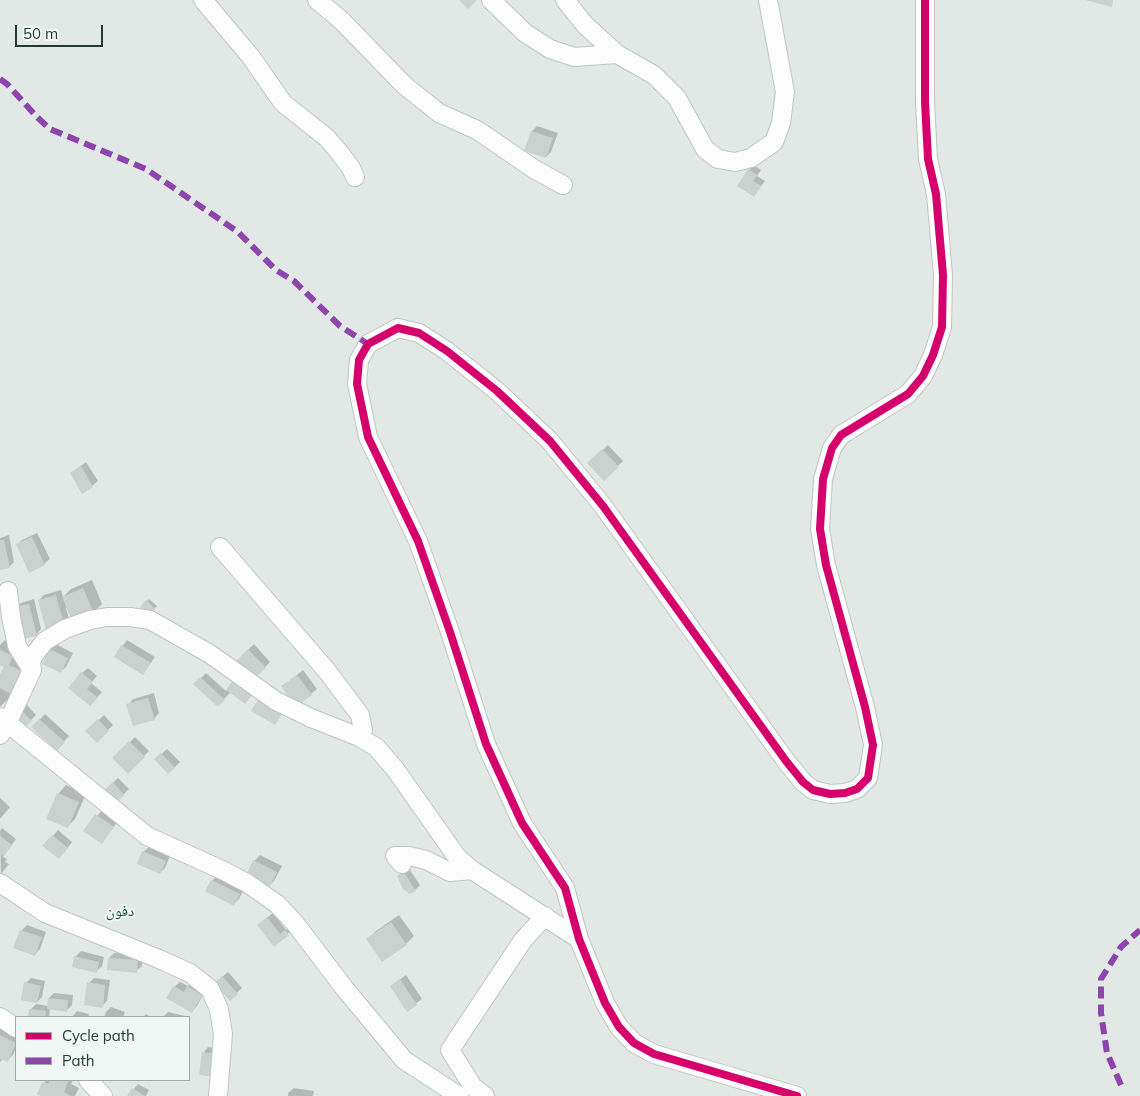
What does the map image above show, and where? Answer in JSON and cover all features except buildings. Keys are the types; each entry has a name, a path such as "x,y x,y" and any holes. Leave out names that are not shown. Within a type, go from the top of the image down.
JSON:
{"street":[{"path":"203,0 251,58 283,103 340,152 355,177"},
{"path":"317,0 342,21 404,85 439,113 477,130 534,169 563,185"},
{"path":"491,0 525,33 550,49 574,57 617,54"},
{"path":"565,0 585,25 617,54 654,75 677,98 705,149 718,159 735,162 751,158 774,142 781,123 785,92 768,0"},
{"path":"797,1096 654,1054 634,1043 619,1027 605,1002 579,939 565,888 522,823 486,744 418,541 368,437 356,384 359,360 368,344 398,328 419,333 447,351 497,391 550,441 603,506 803,782 813,790 830,794 845,793 857,789 868,778 873,745 865,707 826,565 820,529 821,496 823,479 832,448 842,434 908,394 923,376 933,355 942,327 943,275 936,194 928,159 925,102 925,0"},
{"path":"220,547 327,671 360,715 364,730 359,737"},
{"path":"8,591 11,617 18,646 32,670"},
{"path":"459,1096 404,1060 278,904 247,883 222,870 147,836 81,782 2,725 32,670 31,662 34,655 45,641 65,629 90,620 107,617 130,617 150,620 210,654 276,701 311,718 359,737 376,747 395,769 457,857 472,870 579,939"},
{"path":"402,864 395,856 409,856 426,860 450,872 472,870"},
{"path":"0,883 44,913 190,973 210,989 219,1010 223,1034 218,1096"},
{"path":"485,1096 473,1087 450,1050 523,940 545,916"},
{"path":"0,1016 15,1027"},
{"path":"89,1081 104,1096"}],"marked path":[{"path":"0,79 50,129 146,169 238,232 276,270 294,281 340,326 368,344"},
{"path":"1121,1085 1107,1053 1101,1013 1101,979 1121,947 1140,930"}],"cycle path":[{"path":"797,1096 654,1054 634,1043 619,1027 605,1003 579,939 565,888 522,823 486,744 418,541 368,437 357,384 359,360 368,344 398,328 419,333 447,351 497,391 550,441 603,506 803,782 813,790 830,794 845,793 857,789 868,778 873,745 865,707 826,565 820,529 823,479 832,448 841,435 908,394 923,376 933,355 942,327 943,275 936,194 928,159 925,102 925,0"}],"district":[{"name":"دفون","path":"120,911"}]}
